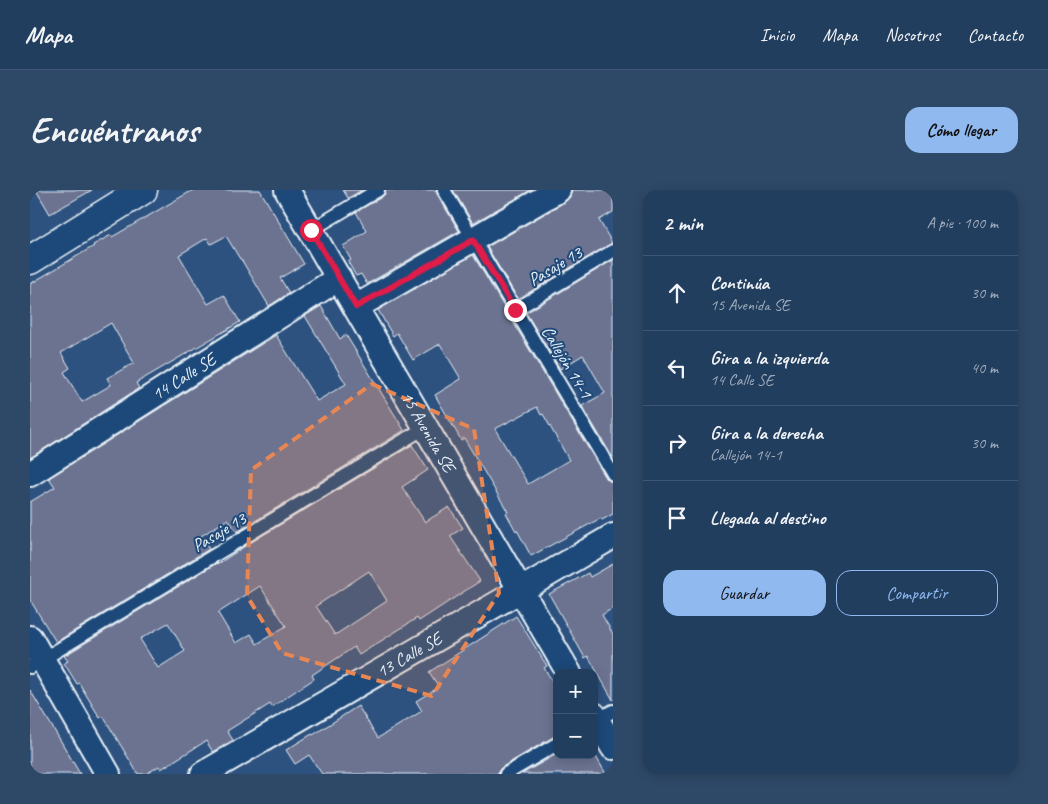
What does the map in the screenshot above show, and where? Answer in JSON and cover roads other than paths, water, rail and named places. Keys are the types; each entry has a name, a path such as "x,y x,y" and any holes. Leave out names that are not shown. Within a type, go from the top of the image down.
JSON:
{"street":[{"path":"30,260 143,190"},
{"name":"15 Avenida SE","path":"287,190 567,669"},
{"path":"356,307 558,190"},
{"name":"14 Calle SE","path":"30,474 339,278"},
{"name":"13 Calle SE","path":"203,774 613,536"},
{"path":"30,638 36,663 108,774"},
{"path":"600,717 613,747"}],"lane":[{"path":"311,230 378,190"},
{"name":"Callejón 14-1","path":"444,190 613,474"},
{"name":"Pasaje 13","path":"515,310 613,251"},
{"name":"Pasaje 13","path":"36,663 426,427"},
{"path":"506,774 553,746"}]}
